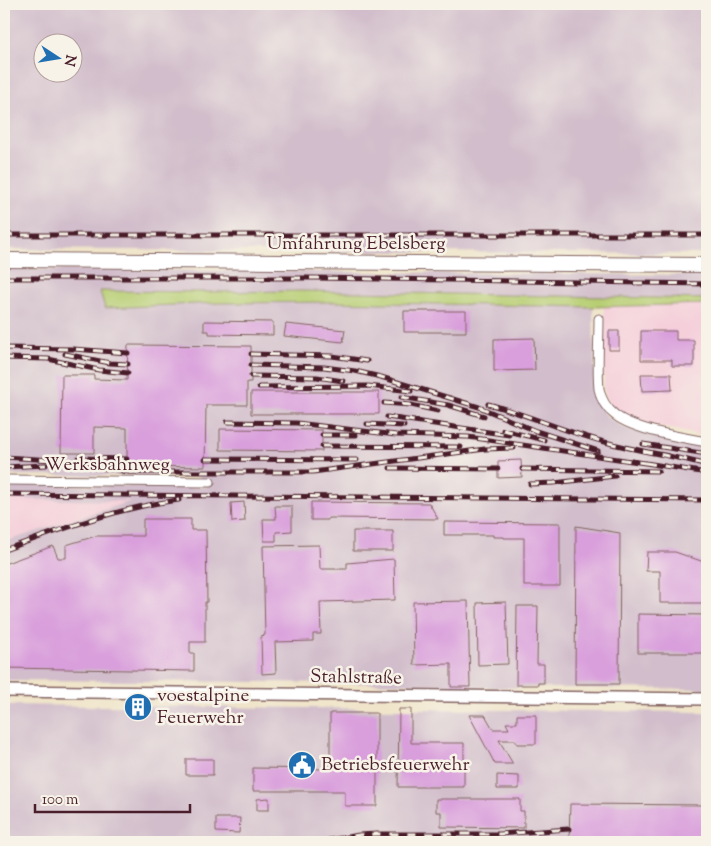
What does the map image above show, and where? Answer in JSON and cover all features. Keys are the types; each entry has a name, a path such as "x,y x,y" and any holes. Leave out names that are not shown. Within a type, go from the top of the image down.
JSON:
{"main road":[{"name":"Umfahrung Ebelsberg","path":"4,260 707,265"}],"street":[{"path":"599,319 600,390 608,409 616,417 630,423 656,431 707,442"},
{"name":"Werksbahnweg","path":"4,480 210,482"},
{"name":"Stahlstraße","path":"4,691 707,699"}],"shaded area":[{"path":"4,4 707,4 707,254 4,249"},
{"path":"4,269 707,275 707,304 593,307 595,395 605,414 625,428 707,447 707,689 417,687 414,684 4,680 4,542 131,501 4,499 4,484 207,487 198,476 4,475"},
{"path":"707,304 707,437 646,423 619,412 612,407 604,390 604,307"},
{"path":"4,499 12,499 133,500 4,542"},
{"path":"4,705 707,712 707,842 4,842"}],"green space":[{"path":"100,291 302,291 707,299 707,304 593,307 334,302 218,303 105,308"}],"building":[{"path":"404,311 466,311 466,332 404,332"},
{"path":"204,321 273,322 273,335 209,334 209,331 204,331"},
{"path":"286,324 345,330 343,342 284,336"},
{"path":"609,331 619,331 619,350 609,350"},
{"path":"641,331 676,331 676,340 694,340 694,366 672,366 672,360 641,360"},
{"path":"534,338 535,370 494,371 494,339"},
{"path":"128,345 251,346 251,382 247,382 247,405 206,405 205,467 127,466 127,428 94,427 94,453 61,453 62,375 94,375 94,379 127,380"},
{"path":"641,374 671,374 672,390 642,391"},
{"path":"251,392 379,392 379,414 251,414"},
{"path":"220,429 322,430 322,451 220,450"},
{"path":"521,460 522,477 498,478 498,461"},
{"path":"244,502 245,521 232,522 231,503"},
{"path":"311,502 429,503 438,519 328,518 328,520 311,520"},
{"path":"275,506 292,506 292,531 276,532 276,541 264,541 263,519 276,519"},
{"path":"143,519 191,519 191,530 206,530 207,602 205,602 205,642 190,642 190,653 194,653 194,671 4,668 4,564 53,546 58,558 66,558 66,545 96,536 143,536"},
{"path":"444,522 560,523 560,586 524,586 524,538 493,537 493,535 444,535"},
{"path":"576,526 620,533 619,684 575,684"},
{"path":"353,531 393,531 393,551 353,551"},
{"path":"319,545 320,569 347,569 347,563 394,559 395,600 320,602 321,634 313,634 313,641 275,642 276,673 262,674 261,636 265,635 263,546"},
{"path":"647,552 675,552 707,563 707,603 660,603 660,571 646,571"},
{"path":"468,601 470,687 451,687 451,664 414,665 413,602"},
{"path":"506,602 508,664 478,665 477,603"},
{"path":"517,606 538,606 537,664 544,664 544,683 538,683 538,685 516,685"},
{"path":"638,614 707,615 707,653 638,653"},
{"path":"399,709 411,709 411,743 464,743 464,787 398,787"},
{"path":"330,713 377,713 377,806 345,806 345,791 253,791 253,768 330,769"},
{"path":"469,715 485,715 493,729 509,729 506,723 517,723 517,715 536,715 536,744 517,744 515,740 499,740 513,764 495,764"},
{"path":"186,759 213,759 213,775 186,775"},
{"path":"497,775 519,776 519,789 497,789"},
{"path":"269,798 269,810 257,810 257,799"},
{"path":"436,799 520,799 520,811 524,811 524,828 441,827 441,812 436,812"},
{"path":"570,804 707,805 707,842 569,842"},
{"path":"216,818 240,818 239,833 216,832"}],"railway":[{"path":"4,235 707,235"},
{"path":"4,278 314,278 707,284"},
{"path":"4,348 73,349 128,353"},
{"path":"65,354 110,363 128,364"},
{"path":"251,354 332,356 367,361"},
{"path":"4,358 48,359 99,370 128,373"},
{"path":"251,365 324,367 381,377 479,407 536,431 598,451"},
{"path":"251,376 317,377 343,381"},
{"path":"259,387 368,386 411,391"},
{"path":"401,397 448,405 484,416"},
{"path":"384,403 411,405 438,411"},
{"path":"488,404 594,439 707,465"},
{"path":"387,417 509,435"},
{"path":"227,422 297,423 396,435 468,437 652,464"},
{"path":"367,424 404,426"},
{"path":"503,430 544,440"},
{"path":"322,435 356,435"},
{"path":"643,444 707,454"},
{"path":"322,446 461,447"},
{"path":"4,457 53,460 130,472 313,472 485,449 514,448"},
{"path":"78,458 127,459"},
{"path":"205,459 357,460"},
{"path":"646,463 707,473"},
{"path":"4,467 46,465"},
{"path":"390,468 498,469"},
{"path":"522,469 659,471"},
{"path":"530,484 615,476"},
{"path":"4,494 707,500"},
{"path":"4,550 68,527 112,514 157,503 179,500"},
{"path":"318,842 377,834 500,834 569,829"}],"place":[{"name":"voestalpine Feuerwehr","path":"138,707"},
{"name":"Betriebsfeuerwehr","path":"302,765"}]}
